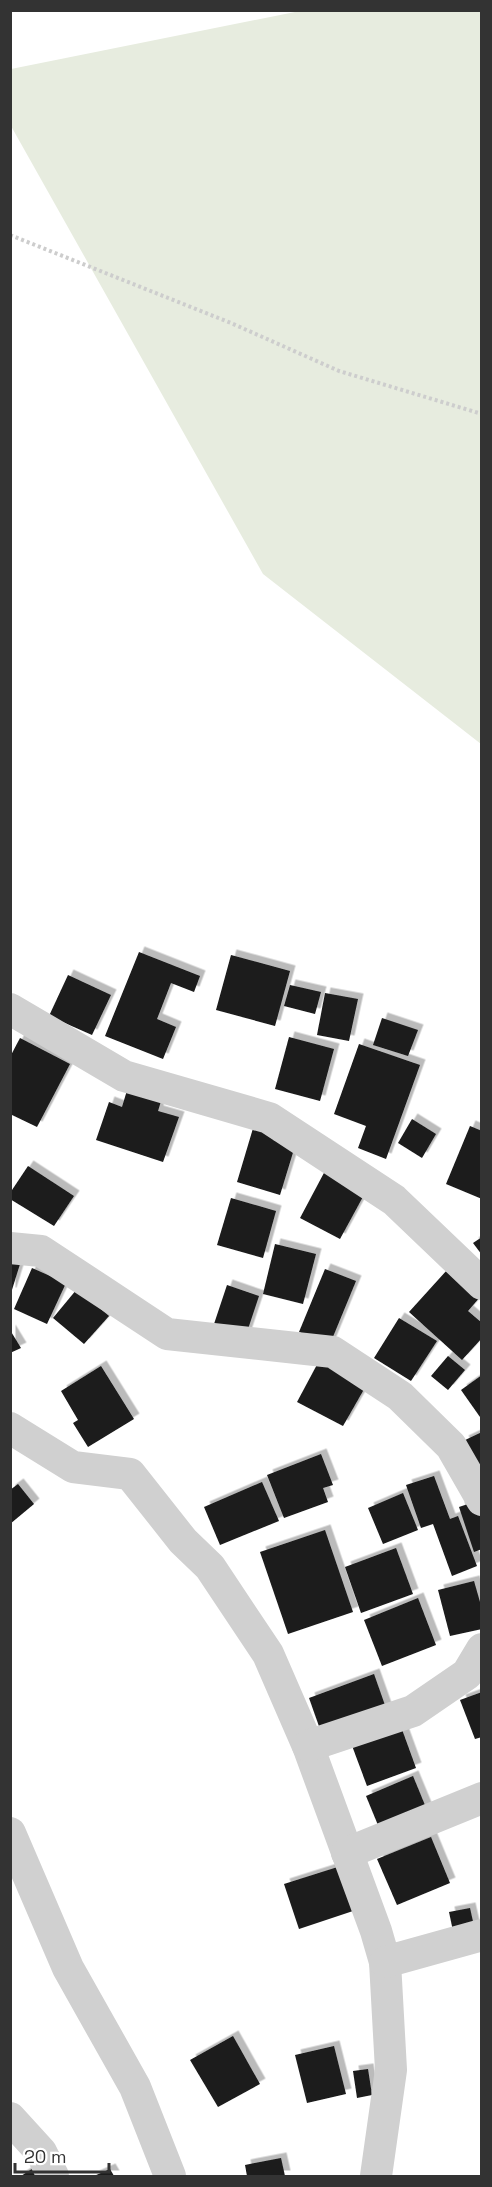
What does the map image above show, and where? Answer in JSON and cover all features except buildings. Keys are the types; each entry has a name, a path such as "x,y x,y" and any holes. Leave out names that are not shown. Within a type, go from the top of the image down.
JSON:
{"street":[{"path":"10,1009 124,1076 269,1119 393,1200 482,1284"},
{"path":"10,1248 41,1251 167,1334 333,1353 400,1396 451,1446 482,1500"},
{"path":"10,1428 73,1467 130,1474 183,1541 210,1567 268,1654 308,1746 385,1962 391,2070 376,2176"},
{"path":"308,1746 413,1711 466,1674 482,1649"},
{"path":"347,1853 482,1798"},
{"path":"10,1833 68,1968 135,2087 170,2176"},
{"path":"385,1962 482,1935"},
{"path":"10,2118 41,2152 53,2176"}],"path":[{"path":"10,236 231,323 339,371 418,397 482,414"}],"shaded area":[{"path":"300,11 481,11 481,744 263,574 11,126 11,69"}]}
